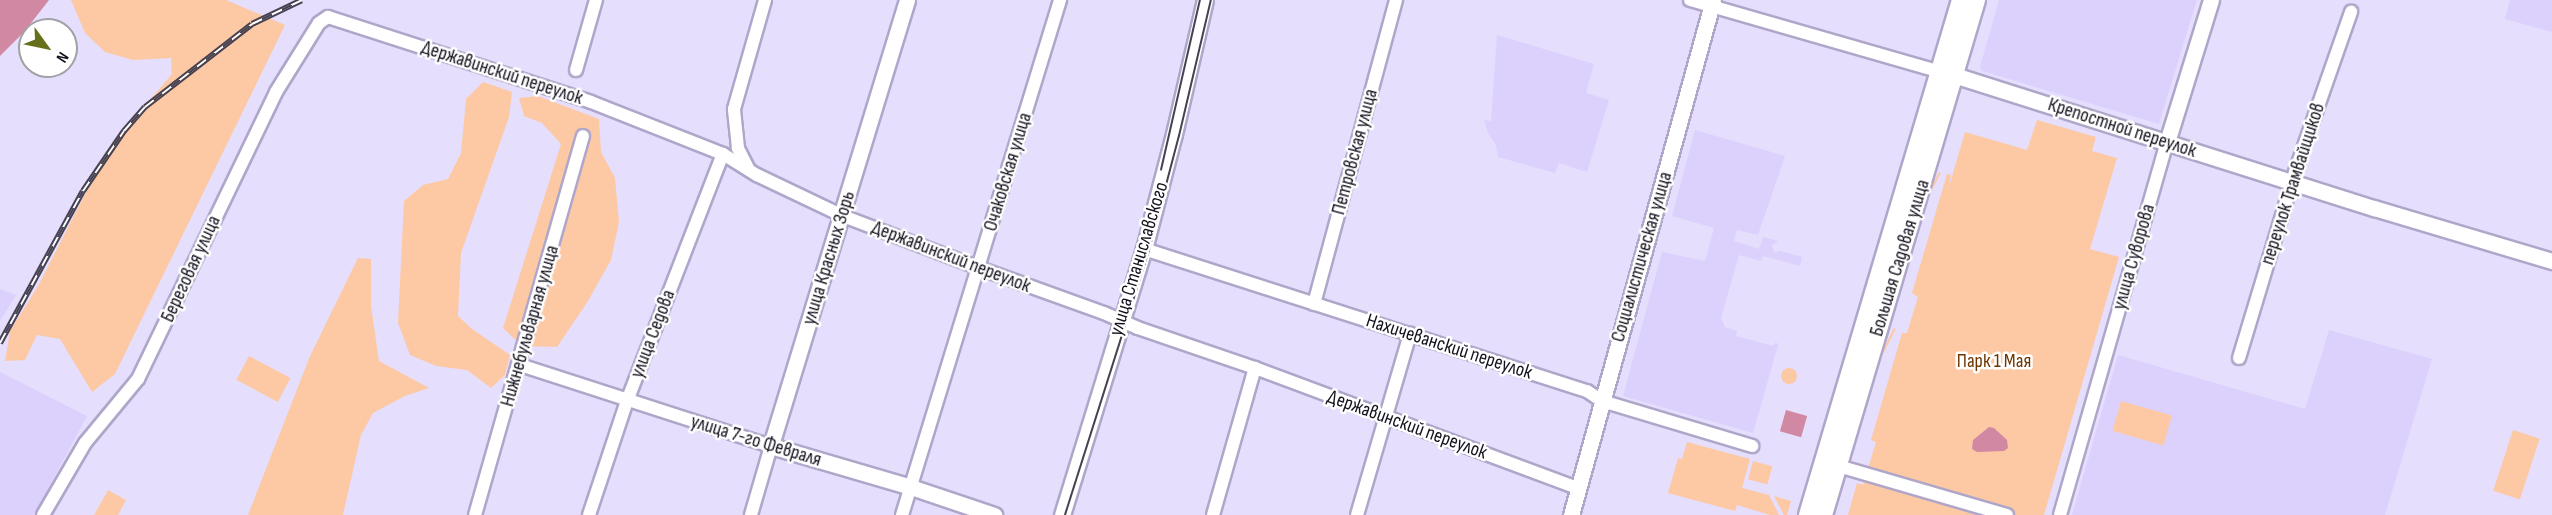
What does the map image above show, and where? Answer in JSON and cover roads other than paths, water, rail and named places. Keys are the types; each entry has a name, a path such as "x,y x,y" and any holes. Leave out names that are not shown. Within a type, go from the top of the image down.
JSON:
{"main road":[{"name":"Большая Садовая улица","path":"1823,515 1947,74 1961,0"},
{"name":"Большая Садовая улица","path":"1808,515 1947,74 1976,0"}],"street":[{"path":"576,70 596,0"},
{"path":"750,171 738,148 734,109 765,0"},
{"name":"улица Красных Зорь","path":"751,515 907,0"},
{"name":"Очаковская улица","path":"902,515 1060,0"},
{"name":"улица Станиславского","path":"1062,515 1144,249 1205,0"},
{"name":"Петровская улица","path":"1314,304 1396,0"},
{"name":"Крепостной переулок","path":"1690,0 1712,3 1947,74 2552,261"},
{"name":"улица Суворова","path":"2060,515 2167,142 2211,0"},
{"name":"Социалистическая улица","path":"1571,515 1712,3"},
{"name":"переулок Трамвайщиков","path":"2239,358 2292,182 2351,12"},
{"name":"Державинский переулок","path":"328,17 591,102 723,154 750,171 843,216 1121,321 1255,368 1578,488"},
{"name":"Береговая улица","path":"43,515 85,443 138,379 276,92 319,23 328,17"},
{"name":"Нижнебульварная улица","path":"475,515 520,365 583,136"},
{"name":"улица Седова","path":"589,515 627,400 723,154"},
{"name":"Нахичеванский переулок","path":"1144,249 1587,391 1602,401 1752,446"},
{"path":"1357,515 1410,334"},
{"name":"улица 7-го Февраля","path":"520,365 994,515"},
{"path":"1213,515 1255,368"},
{"path":"1838,466 2007,515"}],"tram line":[{"path":"1161,170 1200,0"},
{"path":"1065,515 1149,250 1211,0"}],"railway":[{"path":"0,343 83,191 124,131 145,107 252,24 302,0"}],"park label":[{"name":"Парк 1 Мая","path":"1994,361"}]}
